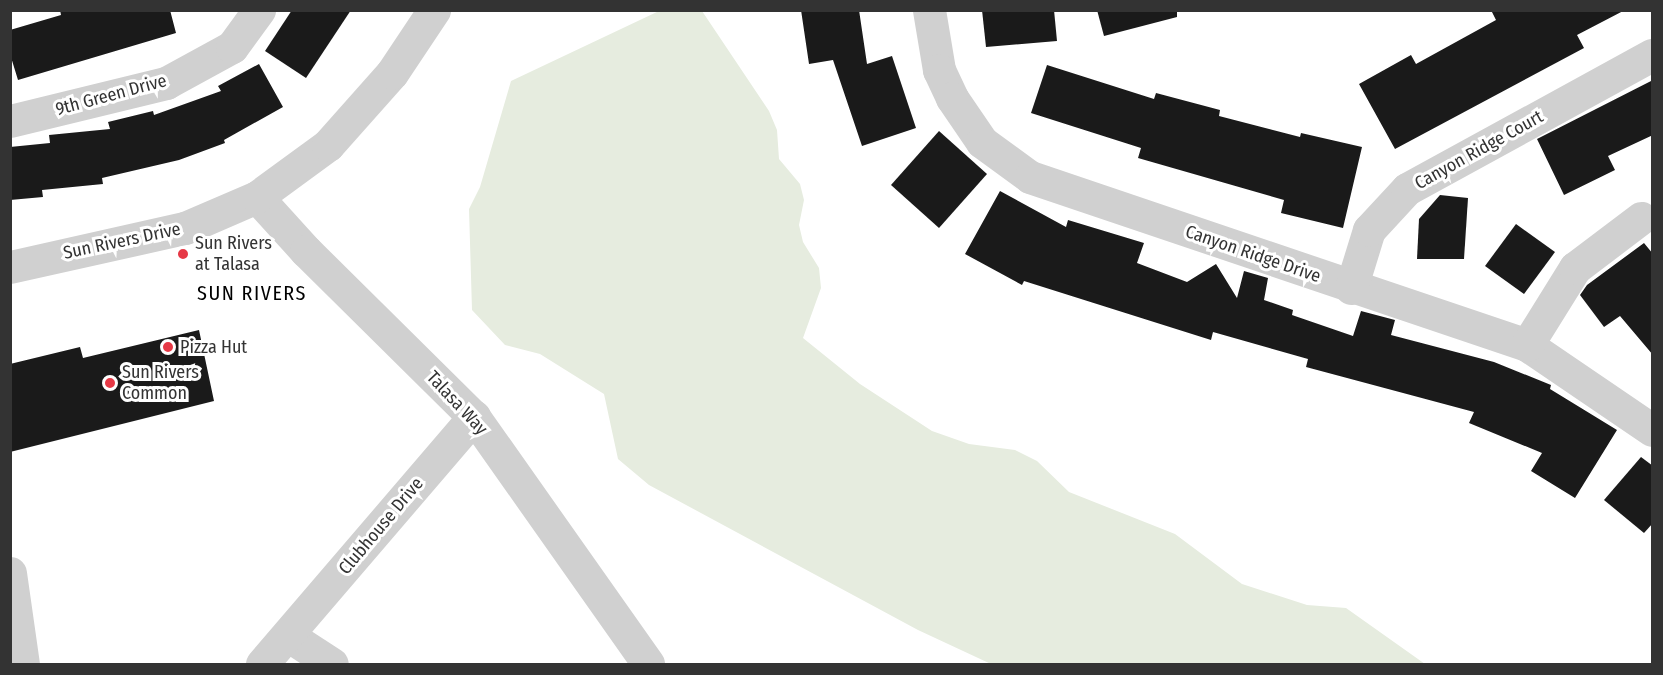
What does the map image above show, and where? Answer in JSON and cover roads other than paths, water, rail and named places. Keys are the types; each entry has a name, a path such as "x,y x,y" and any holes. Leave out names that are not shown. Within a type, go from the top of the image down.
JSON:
{"street":[{"name":"9th Green Drive","path":"10,121 166,83 232,47 259,10"},
{"name":"Sun Rivers Drive","path":"10,267 185,228 257,197 328,145 392,73 434,10"},
{"name":"Canyon Ridge Drive","path":"929,10 939,70 952,98 982,142 1030,177 1351,288 1527,345 1653,430"},
{"name":"Canyon Ridge Court","path":"1351,288 1369,230 1407,189 1653,54"},
{"name":"Talasa Way","path":"257,197 306,251 474,417 648,664"},
{"path":"1527,345 1575,268 1641,218"},
{"name":"Clubhouse Drive","path":"288,636 474,417"},
{"path":"10,573 24,664"},
{"path":"262,664 288,636 332,664"}],"place":[{"name":"Sun Rivers at Talasa","path":"183,254"},
{"name":"Pizza Hut","path":"168,347"},
{"name":"Sun Rivers Common","path":"110,383"}],"district":[{"name":"SUN RIVERS","path":"252,293"}]}
